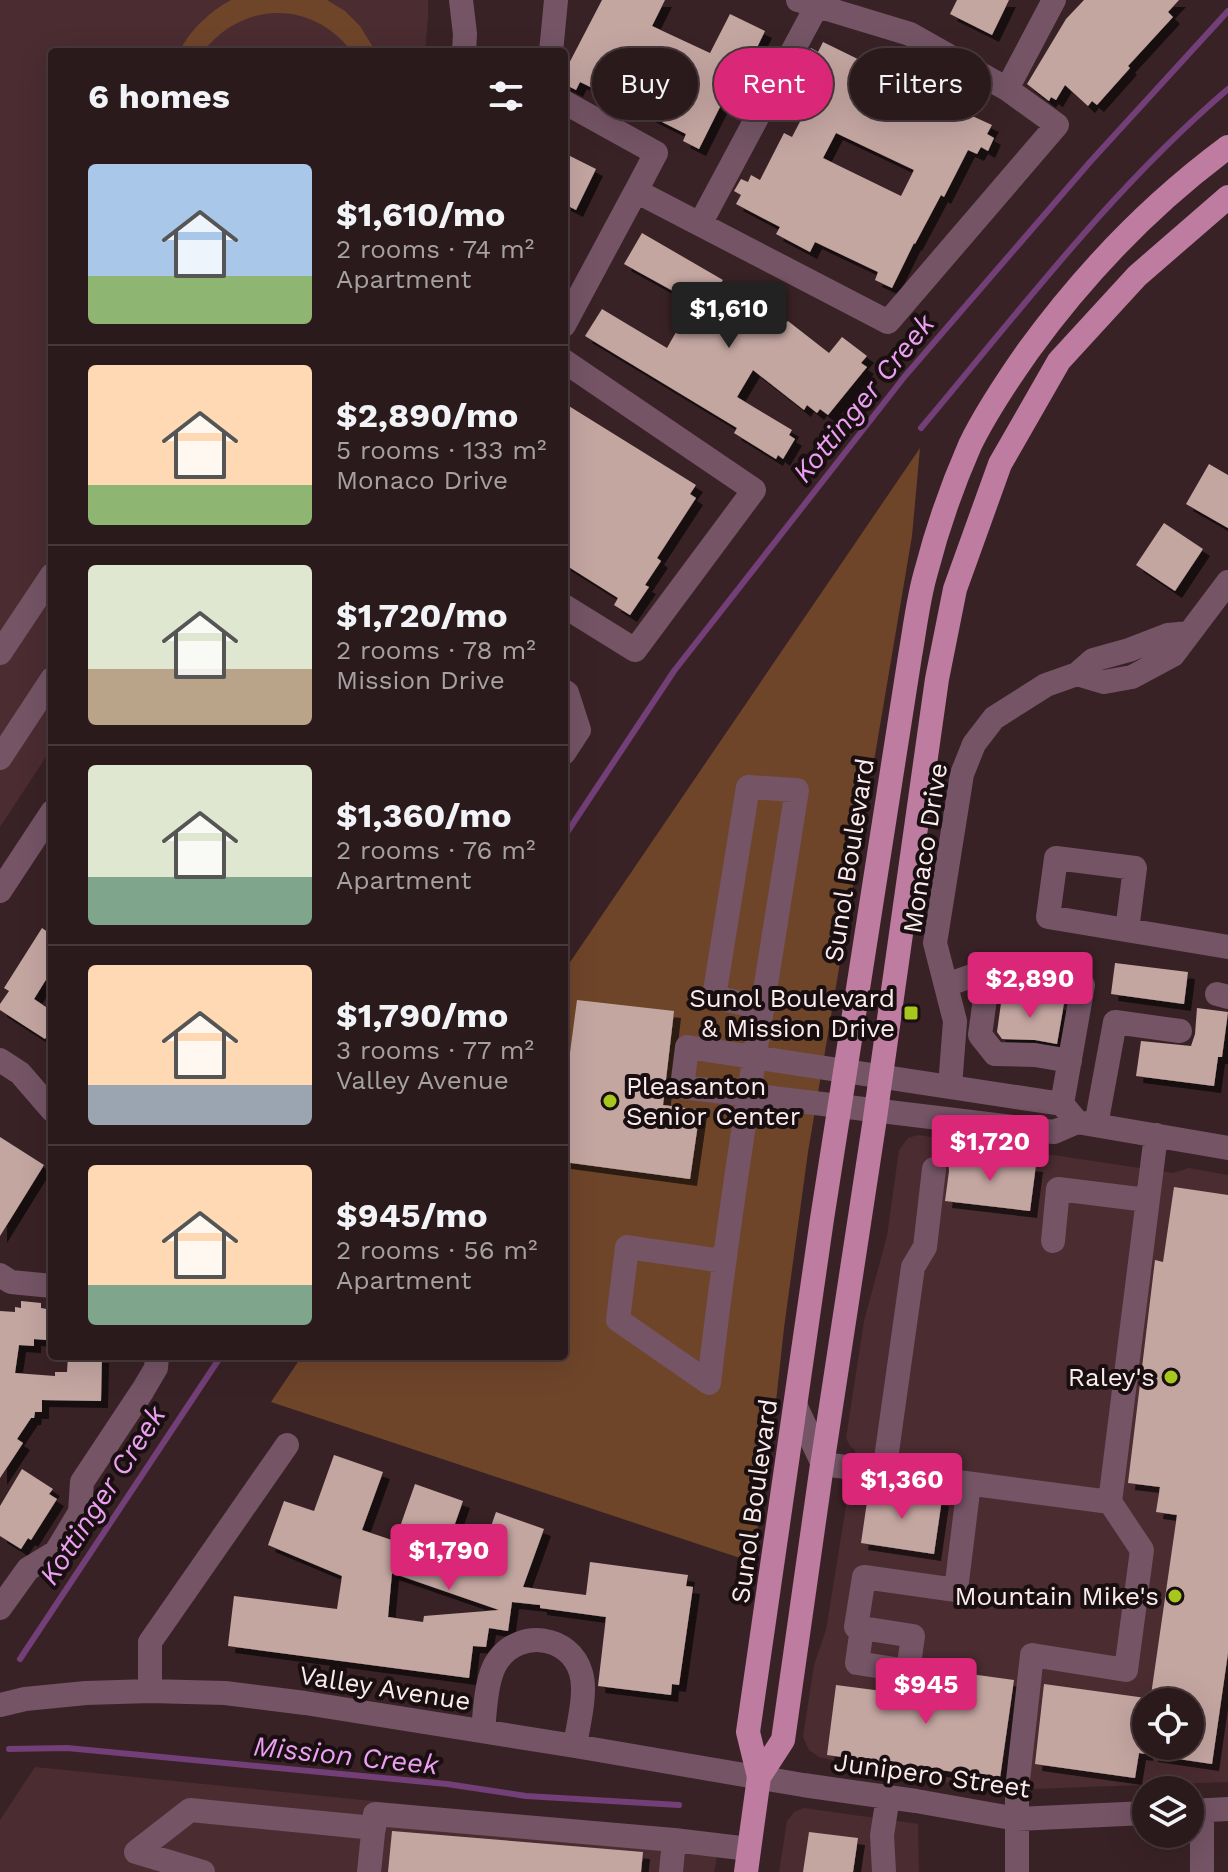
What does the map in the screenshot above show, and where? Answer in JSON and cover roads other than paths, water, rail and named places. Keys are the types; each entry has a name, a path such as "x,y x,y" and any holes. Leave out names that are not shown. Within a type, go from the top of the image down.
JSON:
{"main road":[{"name":"Sunol Boulevard","path":"747,1860 759,1777 748,1732 839,1105 925,575 944,509 971,443 1002,388 1040,334 1080,284 1132,228 1191,174 1228,147"},
{"name":"Sunol Boulevard","path":"759,1777 783,1740 937,679 955,589 1000,464 1059,361 1137,276 1228,197"}],"street":[{"path":"461,0 464,48"},
{"path":"551,48 556,0"},
{"path":"1007,89 1054,0"},
{"path":"636,191 888,322 1057,125 1007,89 910,34 811,2 700,224"},
{"path":"568,104 656,153 568,318"},
{"path":"568,364 754,490 635,650 568,608"},
{"path":"0,653 48,581"},
{"name":"Monaco Drive","path":"950,1087 955,1021 935,943 962,774 974,744 994,718 1046,685 1077,674 1093,660 1168,635 1189,633 1228,582"},
{"path":"0,758 48,685"},
{"path":"568,696 579,730 568,747"},
{"path":"723,1261 627,1247 618,1320 709,1383 723,1261 750,1095 797,790 748,787 714,997 763,1008"},
{"path":"4,877 48,824"},
{"path":"1127,930 1228,947"},
{"path":"989,970 980,1035 995,1054 1035,1055 1070,1061"},
{"path":"946,985 989,970 1083,985 1070,1061 1078,1117"},
{"path":"1180,1031 1115,1022 1078,1117 1054,1132 682,1087 687,1047 950,1087 1078,1117 1156,1135 1228,1148"},
{"path":"0,1060 20,1073 48,1105"},
{"path":"1017,1872 1017,1789 1032,1655 1126,1670 1142,1550 1110,1502 1156,1135"},
{"path":"884,1473 913,1267 925,1247 934,1169"},
{"path":"1053,1241 1058,1189 1147,1200"},
{"path":"0,1275 11,1282 48,1286"},
{"path":"0,1608 28,1569 56,1552 80,1512 82,1482 143,1390 156,1368 157,1360"},
{"path":"796,1407 823,1464 1110,1502"},
{"path":"150,1691 150,1642 287,1445"},
{"path":"862,1628 856,1627 864,1577 956,1590 969,1484"},
{"path":"483,1731 490,1678 496,1661 508,1648 524,1641 541,1639 566,1650 573,1656 581,1672 583,1689 575,1746"},
{"name":"Valley Avenue","path":"0,1705 25,1699 71,1695 150,1691 225,1693 483,1731 759,1777"},
{"name":"Junipero Street","path":"759,1777 1017,1819 1132,1814"},
{"path":"884,1872 882,1835 888,1797"},
{"path":"1204,1810 1228,1809"},
{"path":"203,1872 136,1852 190,1810 374,1828"},
{"path":"369,1872 375,1814 674,1840 747,1860"},
{"path":"671,1872 674,1840"},
{"path":"1200,1848 1202,1872"}],"waterway":[{"name":"Kottinger Creek","path":"568,831 674,671 905,376 1090,162 1228,11"},
{"path":"921,428 1106,209 1145,167 1228,89"},
{"name":"Kottinger Creek","path":"20,1659 218,1360"},
{"name":"Mission Creek","path":"9,1749 67,1748 447,1784 526,1796 679,1805"}],"place":[{"name":"Sunol Boulevard & Mission Drive","path":"911,1013"},
{"name":"Pleasanton Senior Center","path":"610,1101"},
{"name":"Raley's","path":"1171,1377"},
{"name":"Mountain Mike's","path":"1175,1596"}]}
